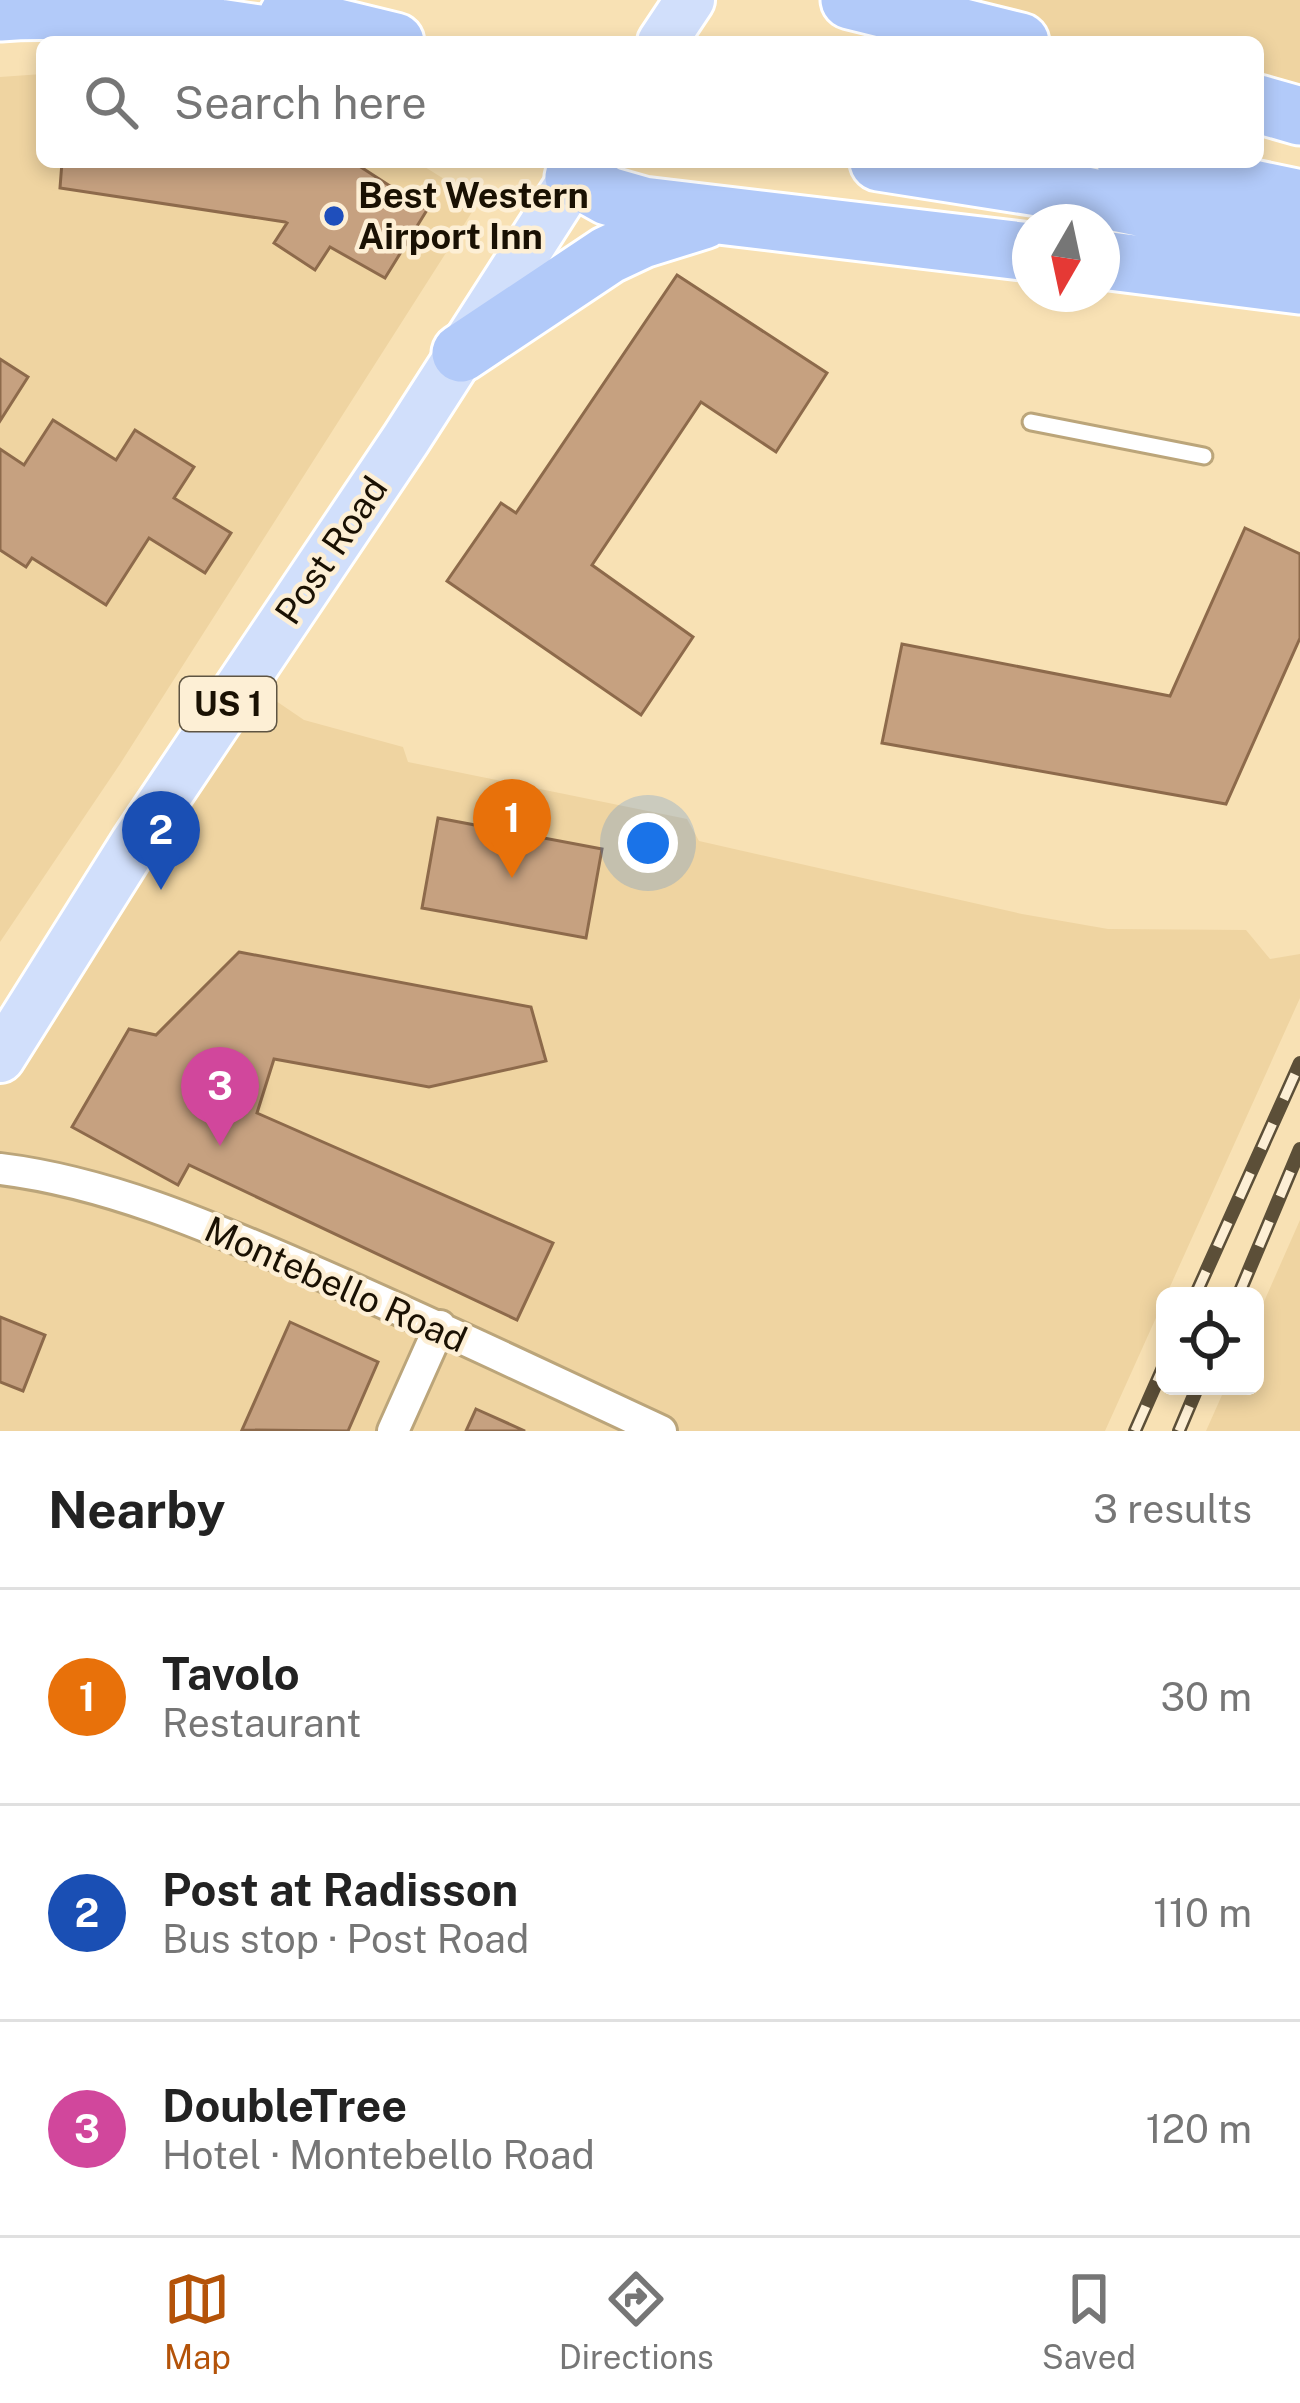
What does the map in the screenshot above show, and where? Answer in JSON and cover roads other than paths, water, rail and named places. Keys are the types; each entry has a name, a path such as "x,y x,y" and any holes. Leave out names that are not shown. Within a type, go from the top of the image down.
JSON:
{"highway":[{"path":"200,0 371,36"},
{"path":"850,0 996,36"},
{"path":"0,12 124,15 278,36"},
{"path":"0,46 36,44"},
{"path":"1264,106 1300,116"},
{"path":"917,168 1052,189 1300,240"},
{"path":"1154,168 1300,199"},
{"path":"579,170 590,188 624,202 1012,250"},
{"path":"461,353 608,255 642,239 719,216"},
{"path":"1120,262 1300,285"}],"main road":[{"path":"666,36 690,0"},
{"name":"Post Road","path":"0,1058 135,843 579,170"}],"street":[{"name":"Montebello Road","path":"0,1169 140,1202 224,1233 661,1431"},
{"path":"393,1431 440,1327"}],"lane":[{"path":"1031,422 1204,456"}],"railway":[{"path":"1199,1287 1300,1063"},
{"path":"1242,1287 1300,1149"},
{"path":"1135,1431 1156,1383"},
{"path":"1179,1431 1194,1395"}],"place":[{"name":"Best Western Airport Inn","path":"334,216"},
{"name":"Tavolo","path":"512,878"},
{"name":"Post at Radisson","path":"161,890"},
{"name":"DoubleTree","path":"220,1146"}]}
